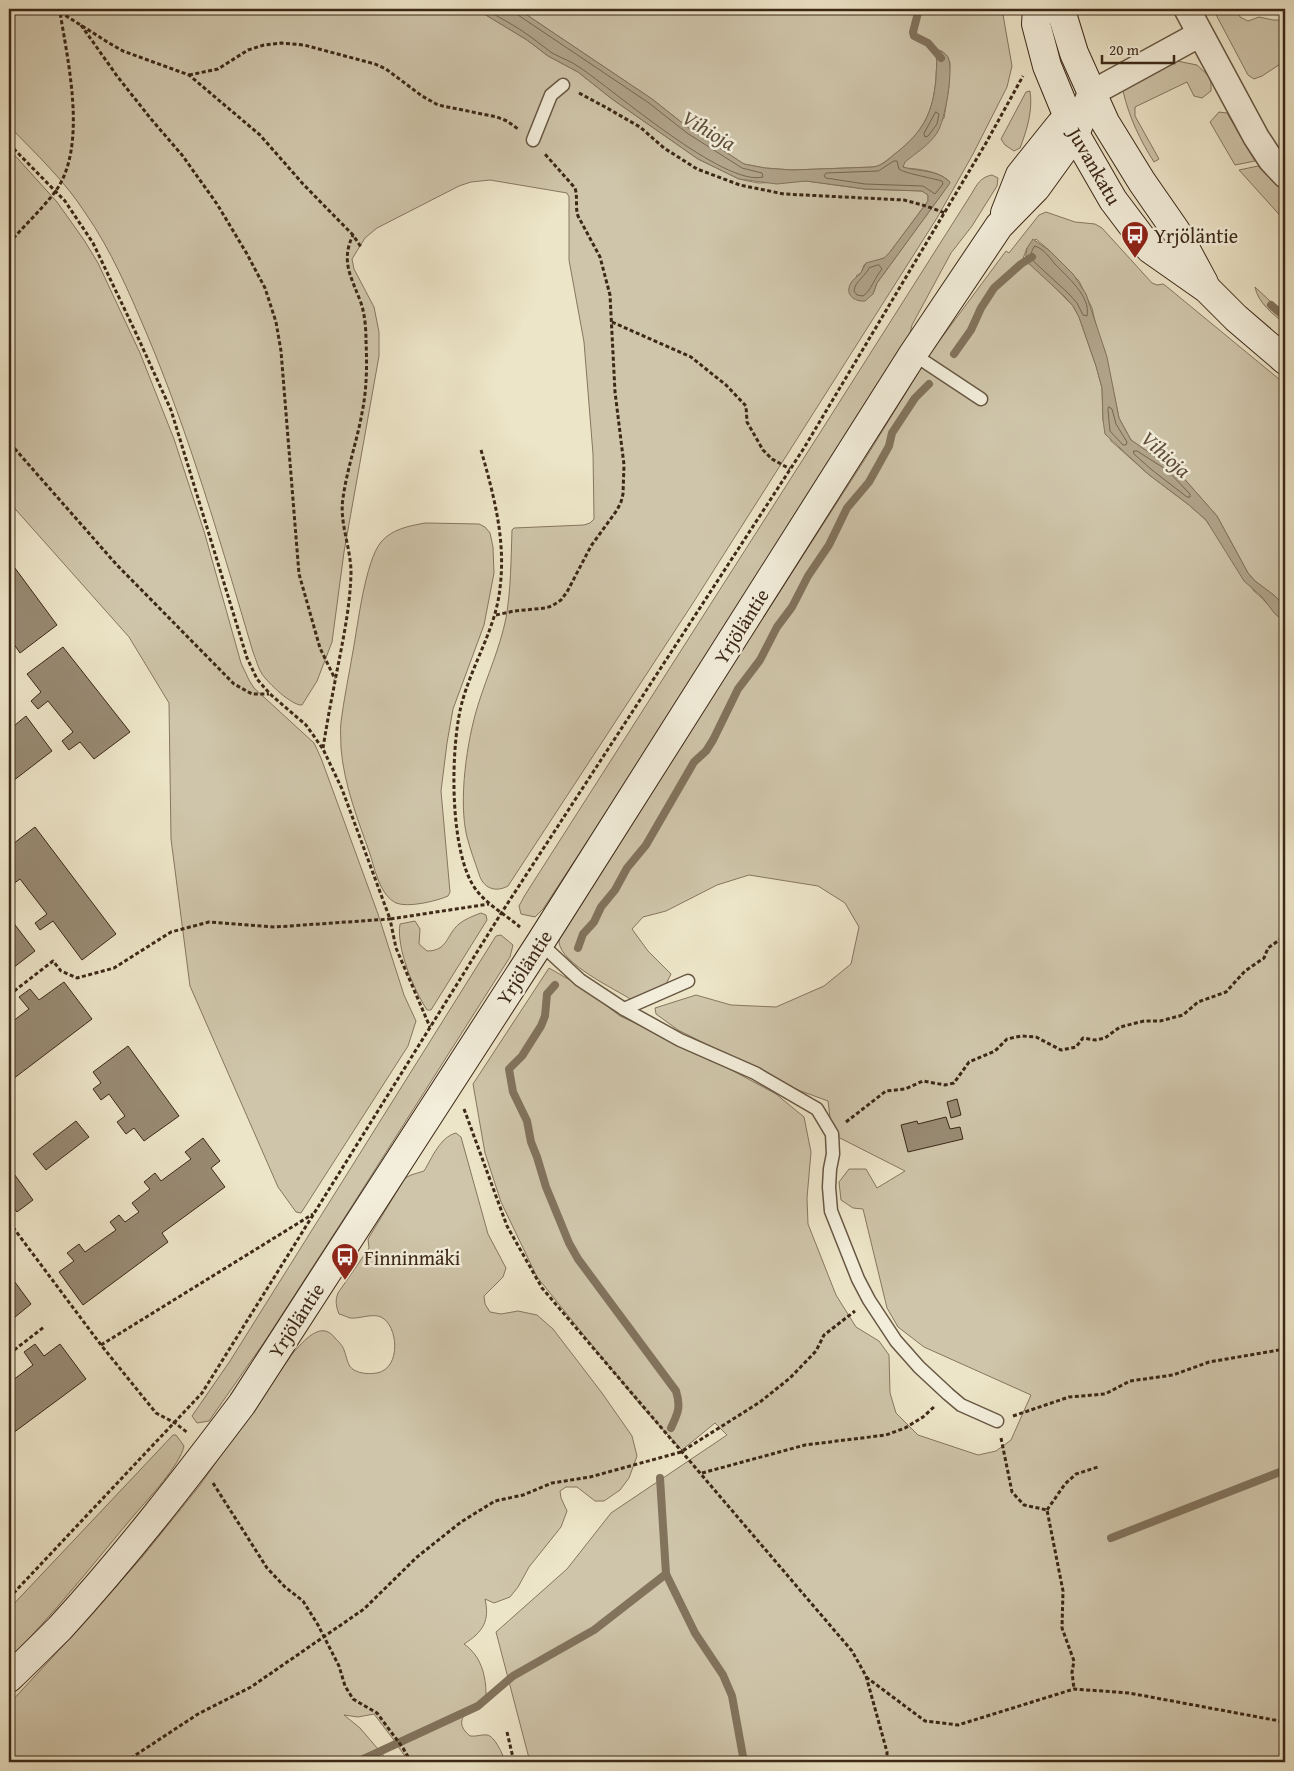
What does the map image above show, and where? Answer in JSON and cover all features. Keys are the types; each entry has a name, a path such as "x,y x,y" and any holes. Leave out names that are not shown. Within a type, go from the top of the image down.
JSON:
{"main road":[{"name":"Juvankatu","path":"1037,9 1036,24 1047,66 1071,125 1113,200 1150,249 1207,289 1236,318 1285,360"},
{"name":"Juvankatu","path":"1057,9 1063,17 1074,53 1105,122 1142,182 1176,231 1207,289"},
{"name":"Yrjöläntie","path":"9,1678 59,1628 132,1546 242,1404 454,1078 913,354 999,226 1020,175 1071,125 1092,93"}],"street":[{"path":"1187,9 1256,137 1285,175"},
{"path":"1092,93 1200,34"}],"lane":[{"path":"533,140 552,95 563,85"},
{"path":"913,354 981,399"},
{"path":"540,943 580,980 624,1009 680,1040 755,1073 817,1109 832,1134 833,1154 829,1187 832,1211 858,1279 869,1300 896,1340 918,1366 961,1405 997,1421"},
{"path":"624,1009 688,981"}],"path":[{"path":"59,10 81,26 123,50 189,75 260,135 303,184 353,235 361,247"},
{"path":"9,244 56,191 69,164 73,130 72,82 59,10"},
{"path":"81,26 117,76 182,155 248,254 264,288 276,322 281,351 299,574 320,648 336,679"},
{"path":"189,75 218,69 248,50 264,45 281,43 304,45 375,64 422,96 438,104 507,121 533,140 575,188 578,216 600,257 608,284 612,322 615,392 624,465 621,502 618,510 591,546 561,600 545,608 496,615"},
{"path":"9,1598 202,1393 502,912 790,469 945,213 1024,75 1047,66"},
{"path":"563,85 640,128 664,148 697,169 740,185 784,194 904,200 945,213"},
{"path":"9,144 65,201 93,243 135,331 171,410 248,658 257,679 270,694 306,725 323,749 342,789 390,919 396,948 430,1028"},
{"path":"323,749 348,607 351,572 350,554 342,514 343,498 362,411 367,357 366,330 362,305 348,271 346,254 353,235"},
{"path":"612,322 691,357 726,385 746,406 748,422 763,450 772,459 790,469"},
{"path":"9,445 15,449 116,564 234,684 252,694 270,694"},
{"path":"481,450 495,500 502,537 500,588 496,615 462,700 455,756 455,795 460,850 469,877 476,890 489,904 502,912 540,943"},
{"path":"9,995 53,961 61,971 77,978 114,968 171,932 209,922 275,928 390,919 489,904"},
{"path":"832,1134 886,1091 905,1089 923,1081 945,1085 954,1083 969,1062 995,1051 1007,1039 1020,1036 1036,1037 1060,1050 1076,1047 1082,1038 1095,1040 1105,1038 1120,1027 1144,1021 1160,1021 1183,1015 1198,1002 1226,992 1245,972 1264,958 1268,948 1285,936"},
{"path":"454,1078 507,1226 542,1288 681,1452 702,1473 852,1651 866,1676 887,1752 887,1762"},
{"path":"101,1345 315,1212"},
{"path":"9,1222 101,1345 156,1413 175,1423"},
{"path":"125,1762 198,1714 251,1687 364,1608 417,1557 461,1522 495,1501 552,1483 590,1477 681,1452 760,1402 790,1378 816,1352 824,1335 869,1300"},
{"path":"9,1354 44,1327"},
{"path":"1047,1510 1024,1505 1012,1492 997,1421 1069,1397 1104,1394 1130,1382 1173,1376 1209,1362 1285,1348"},
{"path":"702,1473 805,1445 886,1435 917,1421 948,1394"},
{"path":"201,1459 211,1480 267,1568 303,1602 324,1636 339,1666 345,1686 353,1699 377,1713 411,1762"},
{"path":"1074,1689 1072,1672 1074,1661 1062,1628 1063,1591 1047,1510 1070,1479 1076,1474 1098,1467"},
{"path":"866,1676 925,1721 958,1725 1074,1689 1129,1694 1285,1722"},
{"path":"507,1732 514,1762"}],"shaded area":[{"path":"9,9 476,9 527,40 548,56 578,72 612,99 698,159 739,179 758,183 806,181 865,189 922,191 928,195 928,201 890,252 884,258 864,265 861,273 856,276 873,294 877,283 942,194 949,181 934,173 903,167 903,164 944,118 949,86 950,63 942,51 935,52 937,66 935,91 925,121 905,145 882,163 873,167 792,170 765,168 744,164 690,129 652,99 518,9 1002,9 1012,66 1007,87 973,154 937,218 693,603 508,886 494,889 483,883 467,837 463,806 470,735 506,618 510,585 512,530 514,528 584,525 594,519 593,454 584,342 569,260 569,197 567,193 490,180 471,182 459,186 377,228 365,238 352,259 354,269 374,307 379,332 379,356 344,552 332,642 317,681 302,705 298,704 292,702 269,683 258,666 204,490 177,411 146,332 104,242 69,190 9,126"},
{"path":"1213,9 1238,9 1240,17 1248,21 1259,17 1285,20 1285,61 1262,76 1254,79 1248,75"},
{"path":"1177,61 1197,65 1211,78 1211,91 1202,98 1194,96 1187,82 1135,107 1135,116 1159,159 1154,162 1128,110 1123,91 1151,73"},
{"path":"1030,91 1031,105 1027,127 1020,148 1014,151 1005,145 1001,139 1026,92"},
{"path":"1219,112 1227,113 1255,161 1235,165 1210,122"},
{"path":"9,149 57,202 98,263 140,353 174,439 204,531 241,663 254,688 314,743 378,914 404,995 416,1021 408,1046 301,1213 296,1212 278,1187 190,986 171,839 169,703 129,637 9,502"},
{"path":"1258,166 1277,186 1285,190 1285,221 1239,170"},
{"path":"992,175 998,178 997,186 972,226 951,253 912,325 910,333 623,787 543,909 535,917 521,914 519,906 525,895 976,187 982,179"},
{"path":"1046,212 1075,222 1095,224 1102,228 1152,283 1166,286 1285,384 1285,607 1248,573 1217,516 1180,474 1131,440 1119,418 1105,351 1097,330 1092,308 1079,281 1036,239 1027,248 1022,261 1034,266 1073,306 1079,317 1102,388 1103,420 1111,441 1148,474 1206,520 1254,591 1285,622 1285,1762 530,1762 496,1632 567,1569 611,1513 727,1435 715,1423 682,1450 642,1407 537,1277 501,1202 485,1153 473,1084 549,968 582,987 620,1016 700,1053 776,1094 804,1117 811,1152 807,1198 808,1224 836,1295 856,1327 879,1341 889,1355 890,1393 896,1413 918,1435 978,1455 996,1451 1011,1440 1031,1395 924,1347 898,1327 887,1308 863,1209 853,1208 841,1200 839,1182 849,1169 866,1169 877,1188 905,1171 832,1134 828,1101 798,1090 678,1030 656,1014 655,1008 696,995 731,1005 776,1007 824,986 851,964 859,927 845,903 818,886 749,875 717,885 666,911 643,917 632,929 648,951 671,974 666,984 632,1000 578,967 562,950 559,942 562,931 865,459 931,352 1006,251 1009,253 1039,215"},
{"path":"1255,287 1285,315 1285,324 1263,303"},
{"path":"425,523 479,524 485,527 490,533 493,547 494,573 484,625 453,709 447,743 441,791 450,892 448,896 437,900 408,905 396,903 390,899 382,888 376,874 345,775 341,748 341,725 366,578 375,551 390,534 407,527"},
{"path":"481,913 486,915 487,920 431,1010 427,1010 403,956 399,934 400,924 415,921 420,929 419,944 427,951 439,948 446,942 459,924"},
{"path":"501,935 513,945 510,957 265,1341 209,1421 197,1423 192,1416 230,1361 496,936"},
{"path":"456,1133 461,1137 488,1234 506,1268 503,1277 484,1296 485,1304 490,1312 501,1314 518,1311 537,1315 553,1329 632,1436 637,1456 629,1478 620,1490 604,1501 595,1501 577,1487 566,1487 560,1491 567,1511 561,1527 529,1567 510,1597 494,1603 485,1599 486,1620 476,1635 464,1644 475,1654 481,1666 484,1673 486,1695 462,1719 464,1730 470,1736 485,1735 493,1738 505,1762 409,1762 374,1714 358,1717 344,1715 360,1728 389,1762 9,1762 9,1704 143,1556 200,1485 302,1343 312,1334 324,1331 330,1333 342,1345 349,1364 354,1370 377,1373 391,1363 395,1346 394,1337 387,1321 377,1316 350,1318 339,1314 336,1304 337,1296 369,1248 368,1239 405,1178 424,1171 441,1143 450,1135"},
{"path":"173,1435 176,1435 184,1446 170,1472 58,1606 9,1659 9,1609"}],"water":[{"path":"476,9 518,9 652,99 690,129 744,164 765,168 792,170 873,167 885,162 913,137 925,121 935,90 937,65 935,52 939,50 948,57 950,64 948,95 943,118 934,137 905,162 903,167 938,174 950,183 877,283 873,294 865,301 854,299 849,294 849,287 852,281 861,273 866,263 884,258 890,252 928,201 928,195 922,191 865,189 806,181 777,184 739,179 698,159 612,99 578,72 548,56 527,40"},
{"path":"1033,239 1050,251 1073,274 1086,294 1107,357 1119,418 1131,440 1180,474 1217,516 1248,573 1285,607 1285,622 1244,581 1206,520 1148,474 1105,434 1102,388 1079,317 1065,297 1025,260 1027,248"}],"building":[{"path":"9,560 57,625 20,653 9,637"},
{"path":"63,647 130,732 94,759 80,742 69,750 62,741 73,732 48,701 38,709 31,701 41,692 27,674"},
{"path":"26,716 52,751 9,784 9,730"},
{"path":"35,827 116,934 82,960 53,921 40,930 35,923 47,914 20,879 9,887 9,875 15,871 9,863 9,847"},
{"path":"9,917 35,951 9,971"},
{"path":"64,982 92,1019 9,1082 9,1024 29,1009 19,997 30,989 39,1000"},
{"path":"128,1046 179,1116 144,1141 134,1128 126,1134 117,1122 125,1116 109,1094 101,1100 93,1089 101,1083 93,1072"},
{"path":"957,1099 961,1115 951,1118 947,1102"},
{"path":"946,1117 950,1129 960,1127 963,1139 908,1152 901,1125 917,1121 918,1124"},
{"path":"76,1121 89,1137 46,1170 33,1154"},
{"path":"203,1138 220,1161 211,1168 225,1187 162,1233 168,1242 83,1305 59,1272 74,1261 67,1253 79,1244 85,1252 116,1230 110,1222 119,1215 125,1222 139,1212 132,1203 150,1189 144,1182 155,1173 161,1181 191,1159 185,1152"},
{"path":"9,1167 33,1200 17,1212 9,1201"},
{"path":"9,1274 31,1304 9,1322"},
{"path":"35,1344 44,1356 60,1344 86,1379 9,1436 9,1383 33,1365 24,1352"}],"waterway":[{"path":"919,9 913,32 914,36 928,43 941,58"},
{"path":"954,354 971,330 981,308 994,288 1021,264 1032,257"},
{"path":"1271,305 1285,317"},
{"path":"578,948 583,934 594,922 601,907 615,890 627,868 646,845 694,762 706,751 713,740 738,689 760,660 777,627 792,607 808,576 829,545 847,508 869,482 889,446 892,433 915,398 929,384"},
{"path":"555,985 547,994 545,1016 541,1026 522,1056 509,1069 513,1092 527,1121 531,1142 546,1187 569,1243 578,1259 676,1391 678,1410 671,1428"},
{"path":"1111,1538 1285,1470"},
{"path":"660,1478 666,1574 695,1633 723,1675 732,1696 744,1762"},
{"path":"357,1762 478,1706 513,1676 594,1630 666,1574"}],"place":[{"name":"Yrjöläntie","path":"1135,259"},
{"name":"Finninmäki","path":"345,1281"}],"water label":[{"name":"Vihioja","path":"709,130"},
{"name":"Vihioja","path":"1166,454"}]}
